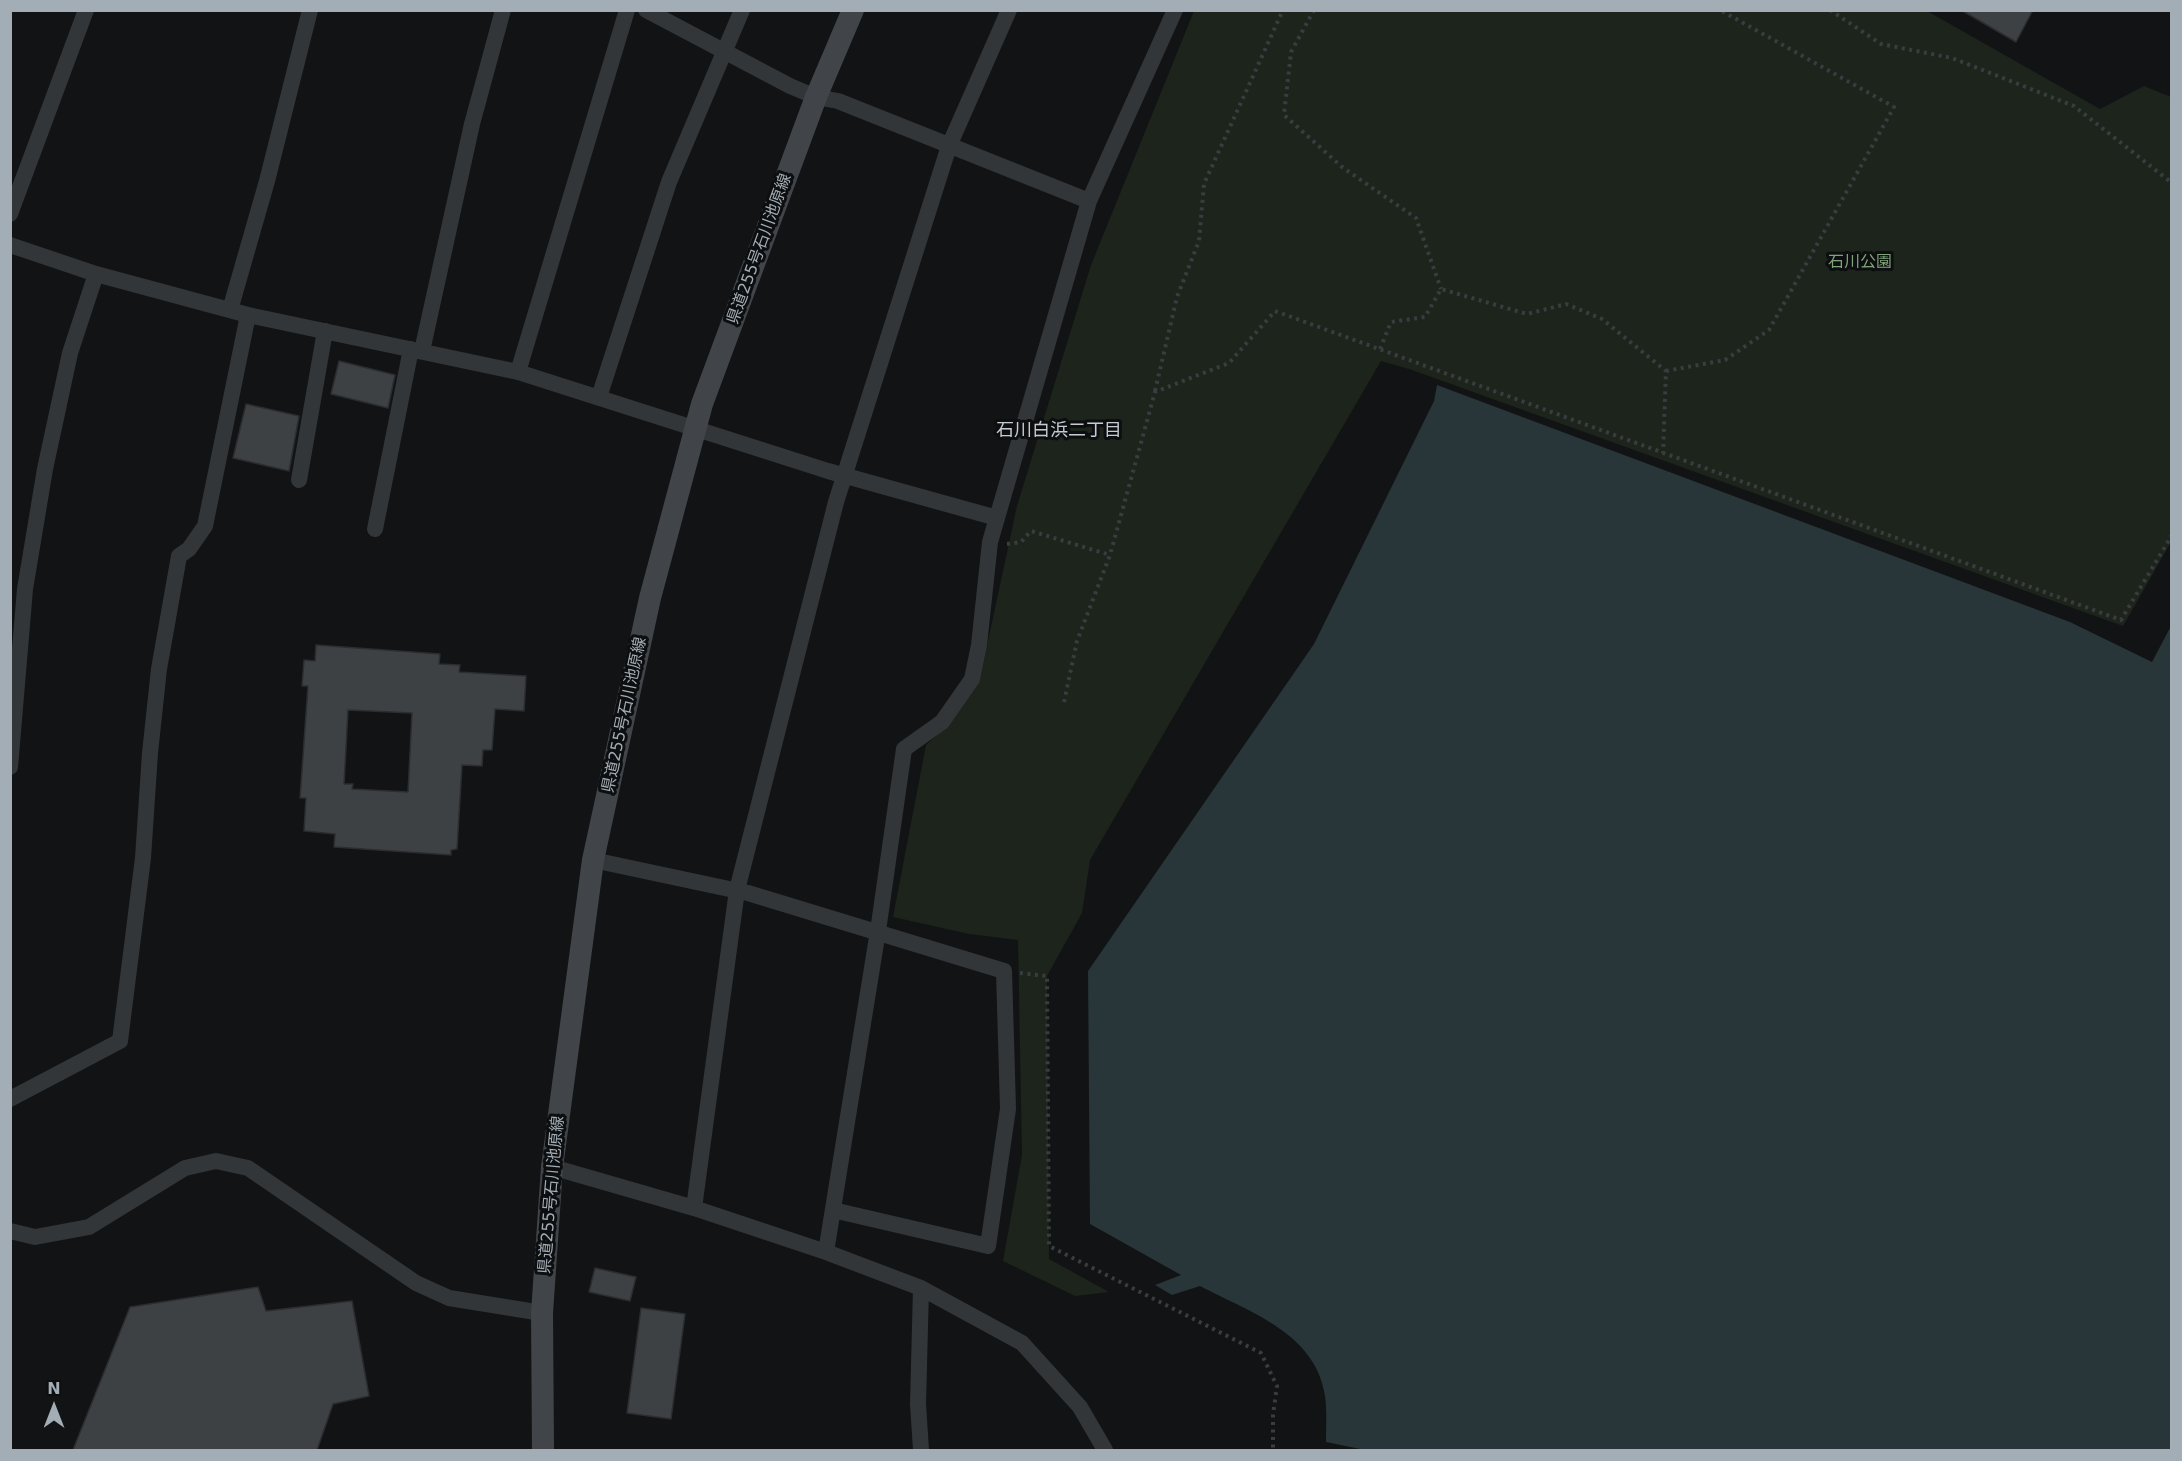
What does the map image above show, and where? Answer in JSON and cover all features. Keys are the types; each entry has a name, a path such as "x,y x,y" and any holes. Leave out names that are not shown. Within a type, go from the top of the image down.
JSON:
{"main road":[{"name":"県道255号石川池原線","path":"543,1450 542,1313 552,1167 593,860 650,598 695,428 816,97 853,10"}],"street":[{"path":"10,214 86,10"},
{"path":"230,310 267,181 310,10"},
{"path":"375,529 416,350 503,10"},
{"path":"518,372 627,10"},
{"path":"646,10 816,97 838,100 1089,201"},
{"path":"599,397 669,182 742,10"},
{"path":"694,1208 737,890 843,475 949,146 1009,10"},
{"path":"826,1252 878,931 904,749 942,722 972,679 979,645 990,542 1089,201 1175,10"},
{"path":"10,245 96,274 248,315 518,372 843,475 997,518"},
{"path":"10,767 25,589 45,469 70,353 96,274"},
{"path":"10,1099 120,1041 143,858 150,753 159,669 179,556 189,549 205,526 248,315"},
{"path":"299,480 325,331"},
{"path":"593,860 737,890 1004,971 1008,1109 988,1246 833,1210"},
{"path":"10,1231 35,1237 89,1227 185,1168 216,1161 248,1168 416,1283 449,1298 542,1313"},
{"path":"552,1167 694,1208 826,1252 921,1288 1022,1343 1080,1407 1105,1450"},
{"path":"921,1288 918,1404 921,1450"}],"path":[{"path":"1064,702 1077,641 1110,555 1155,392 1177,297 1199,241 1204,184 1282,10"},
{"path":"1314,10 1291,52 1284,115 1342,167 1416,218 1441,289 1425,317 1391,322 1380,349"},
{"path":"1441,289 1527,314 1566,304 1602,319 1666,371 1725,360 1769,330 1894,107 1720,10"},
{"path":"1830,10 1881,44 1952,58 2074,106 2172,183"},
{"path":"1155,392 1229,363 1275,311 2121,620 2172,535"},
{"path":"1663,453 1666,371"},
{"path":"1003,544 1021,542 1031,531 1110,555"},
{"path":"1004,971 1047,976 1049,1246 1261,1353 1277,1386 1273,1415 1273,1450"}],"green space":[{"name":"石川公園","path":"1194,11 1927,11 2100,109 2144,86 2171,97 2171,542 2123,626 1412,370 1381,361 1090,860 1082,913 1047,976 1049,1259 1109,1292 1075,1296 1003,1261 1022,1155 1018,940 969,934 893,917 926,745 945,728 980,678 1017,506 1091,265"}],"shaded area":[{"path":"1437,385 2070,622 2152,662 2171,626 2171,1450 1365,1450 1326,1442 1326,1402 1319,1374 1309,1356 1294,1340 1259,1316 1200,1286 1172,1295 1155,1285 1181,1275 1090,1224 1088,971 1314,644 1434,401"}],"building":[{"path":"1961,10 2033,10 2016,42"},
{"path":"339,361 395,375 388,408 331,394"},
{"path":"246,404 299,416 289,471 233,458"},
{"path":"316,645 440,654 439,664 460,665 459,672 526,676 524,711 495,709 492,750 483,750 482,766 462,765 457,849 451,850 451,855 334,847 335,834 304,831 306,798 300,798 308,686 302,686 304,660 315,661","holes":["348,710 412,713 408,792 352,789 353,784 344,784"]},
{"path":"595,1268 636,1277 630,1301 589,1292"},
{"path":"258,1287 266,1311 352,1301 369,1396 333,1404 317,1450 73,1450 130,1307"},
{"path":"641,1308 685,1314 671,1419 627,1413"}],"district":[{"name":"石川白浜二丁目","path":"1059,431"}]}
